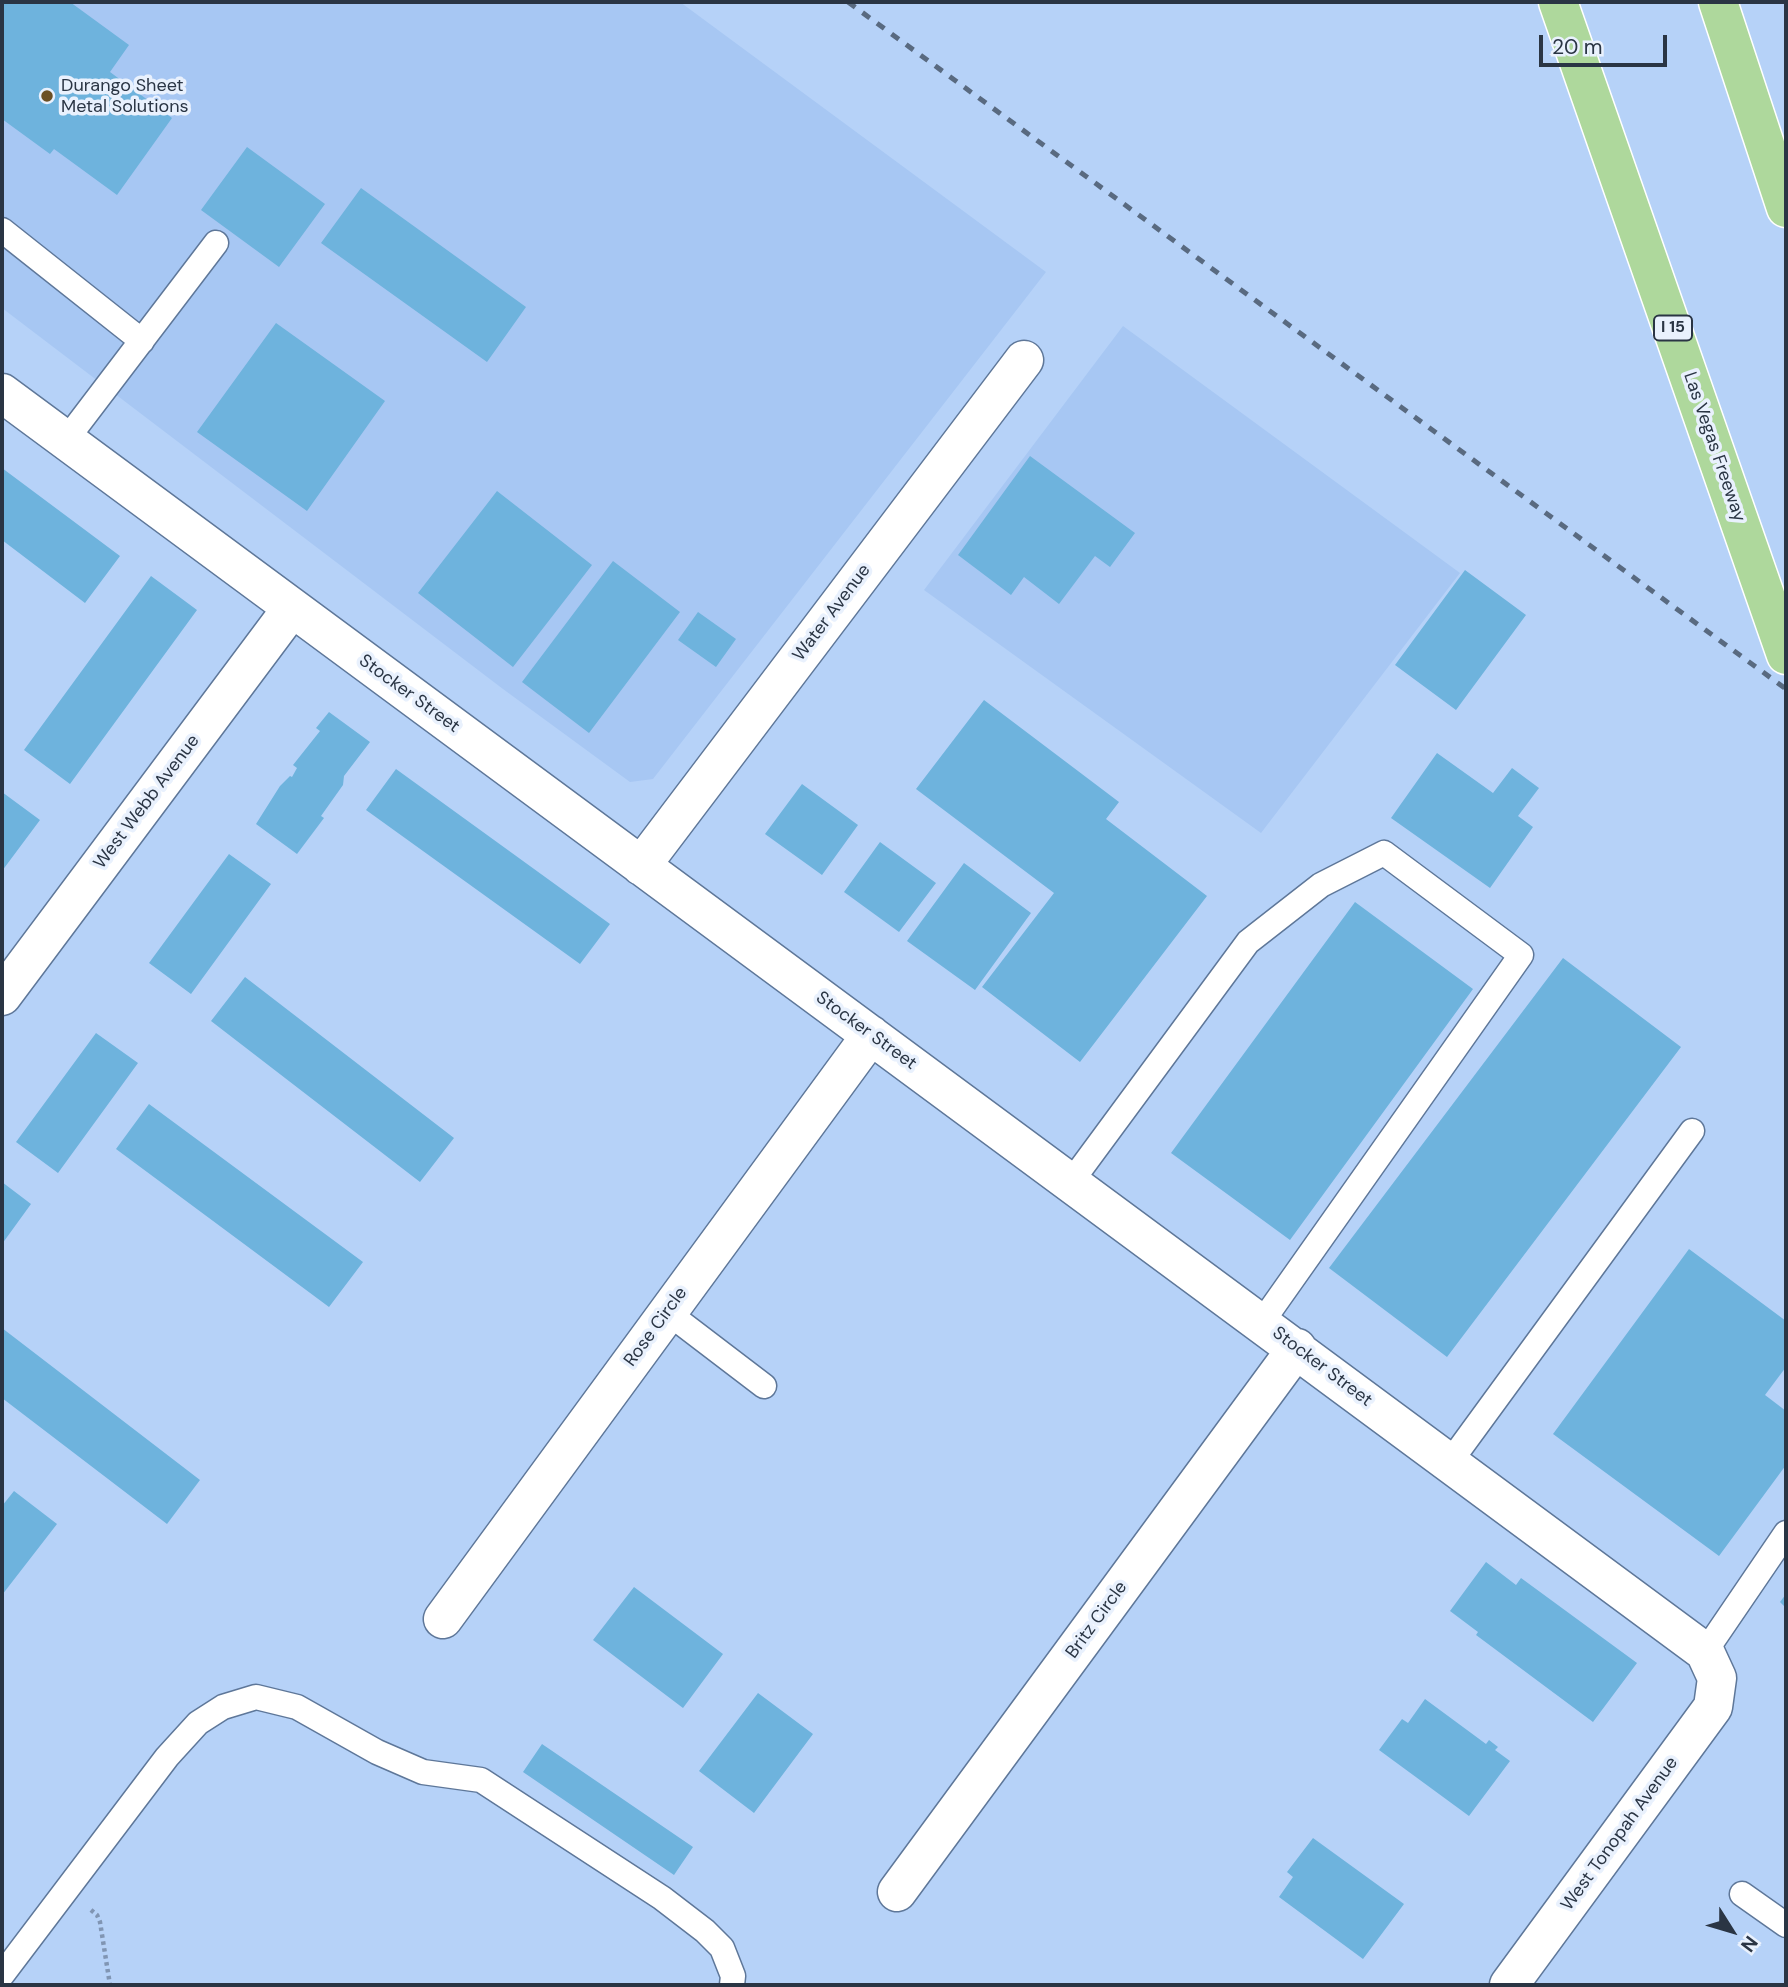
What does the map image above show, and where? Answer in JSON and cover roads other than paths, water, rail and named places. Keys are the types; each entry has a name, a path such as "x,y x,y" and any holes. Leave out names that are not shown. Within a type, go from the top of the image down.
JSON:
{"highway":[{"name":"Las Vegas Freeway","path":"1559,2 1786,655"},
{"path":"1718,2 1786,208"}],"street":[{"name":"Water Avenue","path":"641,866 1024,360"},
{"name":"Stocker Street","path":"2,393 1297,1348 1450,1462 1711,1665"},
{"name":"West Webb Avenue","path":"2,996 292,608"},
{"name":"Rose Circle","path":"443,1619 871,1035"},
{"name":"Britz Circle","path":"897,1892 1297,1348"},
{"name":"West Tonopah Avenue","path":"1509,1985 1713,1707 1711,1665"}],"lane":[{"path":"2,230 142,341"},
{"path":"66,440 216,243"},
{"path":"1071,1182 1248,942 1321,885 1384,853 1521,955 1262,1322"},
{"path":"1450,1462 1692,1131"},
{"path":"667,1312 764,1386"},
{"path":"1711,1665 1786,1533"},
{"path":"2,1975 167,1757 198,1723 223,1707 256,1697 297,1707 377,1752 423,1772 481,1780 662,1898 705,1931 722,1948 733,1976 732,1985"},
{"path":"1742,1895 1786,1925"}],"railway":[{"path":"848,2 1786,689"}],"place":[{"name":"Durango Sheet Metal Solutions","path":"47,96"}]}
